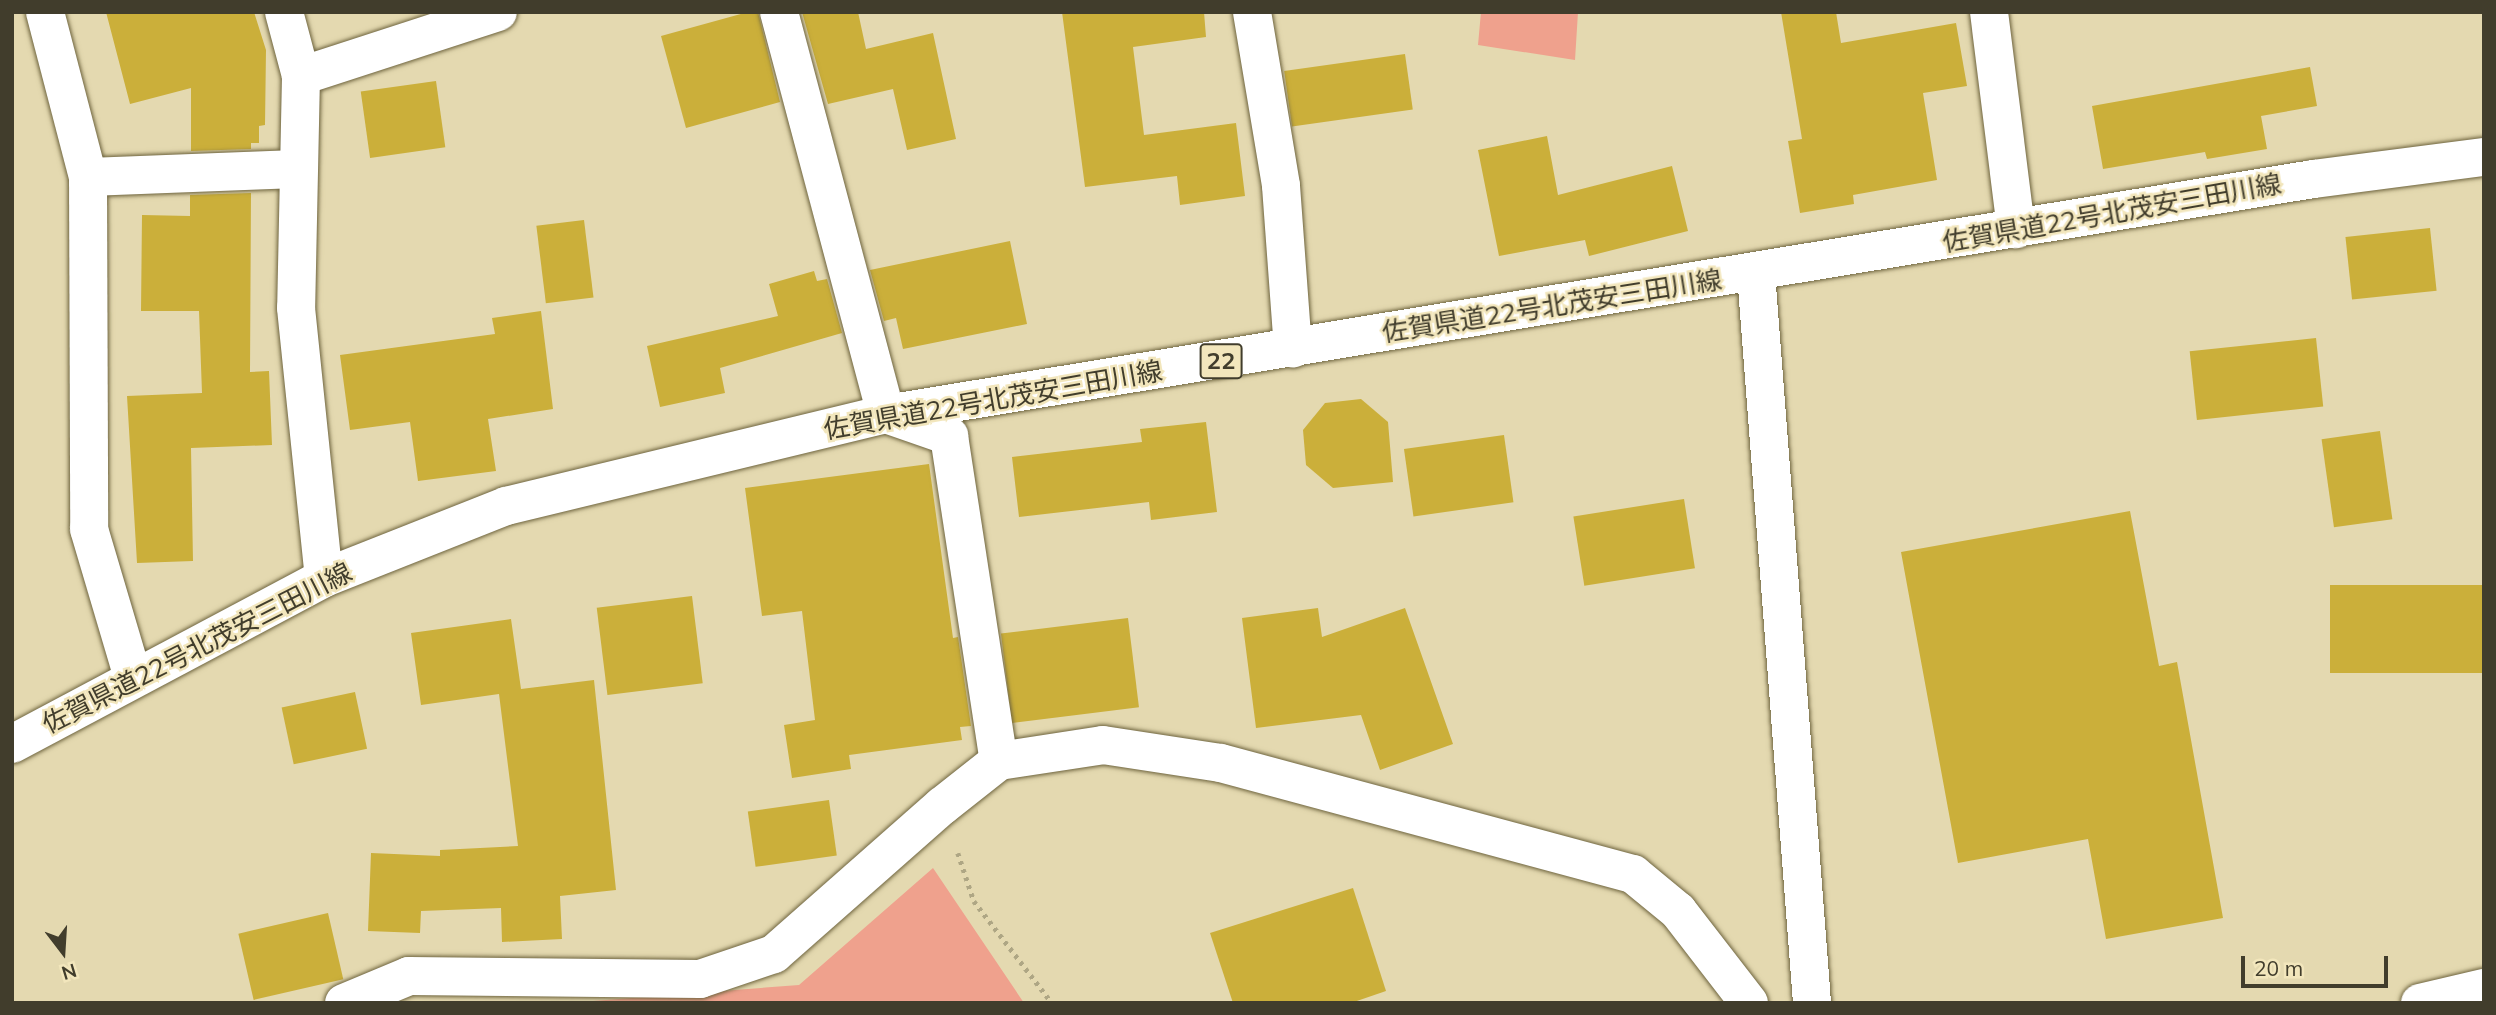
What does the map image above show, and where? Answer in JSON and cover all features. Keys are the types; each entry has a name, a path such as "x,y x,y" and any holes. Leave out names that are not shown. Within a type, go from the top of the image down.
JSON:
{"street":[{"path":"45,12 88,177 89,529 133,678"},
{"path":"284,12 301,76 296,309 324,578"},
{"path":"301,76 498,12"},
{"path":"779,12 886,414 949,436 999,761"},
{"path":"1252,12 1282,186 1293,349"},
{"path":"1989,12 2016,229"},
{"name":"佐賀県道22号北茂安三田川線","path":"12,744 324,578 506,506 886,414 1756,273 2314,179 2484,157"},
{"path":"88,177 298,169"},
{"path":"1756,273 1812,1003"},
{"path":"344,1003 409,976 701,979 774,954 942,806 999,761 1103,745 1221,763 1633,874 1678,911 1749,1003"},
{"path":"2420,1003 2484,988"}],"path":[{"path":"942,806 974,901 1052,1003"}],"shaded area":[{"path":"1481,12 1578,12 1575,60 1478,45"},
{"path":"933,868 1024,1003 567,1003 799,985"}],"building":[{"path":"106,12 254,12 266,50 265,125 259,126 259,143 251,143 251,149 191,151 191,88 130,104"},
{"path":"748,12 758,12 780,102 686,128 661,36"},
{"path":"802,12 858,12 866,49 933,33 956,139 907,150 893,89 828,104"},
{"path":"1062,12 1204,12 1206,37 1133,47 1144,135 1236,123 1245,196 1180,205 1177,176 1085,187"},
{"path":"1781,12 1836,12 1841,43 1956,23 1967,86 1923,93 1937,180 1853,195 1854,204 1800,213 1788,141 1802,139"},
{"path":"1405,54 1413,109 1292,126 1284,71"},
{"path":"2310,67 2317,106 2261,116 2267,149 2207,159 2205,152 2103,169 2092,106"},
{"path":"436,81 445,147 370,158 361,92"},
{"path":"1547,136 1558,195 1672,166 1688,231 1589,256 1585,240 1499,256 1478,150"},
{"path":"251,193 250,372 269,371 272,445 191,448 193,561 137,563 127,396 202,393 199,311 141,311 142,215 190,216 190,195"},
{"path":"584,220 594,297 546,303 536,226"},
{"path":"2430,228 2437,291 2352,300 2345,237"},
{"path":"1010,241 1027,324 903,349 896,318 884,321 870,270"},
{"path":"814,271 817,281 827,279 842,333 720,368 725,393 660,407 647,346 778,316 769,284"},
{"path":"541,311 553,409 488,419 496,471 418,481 410,422 350,430 340,355 495,334 492,318"},
{"path":"2316,338 2323,407 2197,420 2190,351"},
{"path":"1361,399 1388,422 1393,482 1333,488 1306,465 1303,430 1325,403"},
{"path":"1206,422 1217,512 1151,520 1149,502 1019,517 1012,457 1142,442 1140,429"},
{"path":"2380,431 2392,519 2334,527 2322,439"},
{"path":"1504,435 1513,502 1413,516 1404,449"},
{"path":"929,464 953,638 958,637 971,726 960,727 962,740 849,755 851,769 792,778 784,725 815,720 802,611 762,616 745,488"},
{"path":"1684,499 1695,568 1584,586 1573,517"},
{"path":"2130,511 2159,666 2177,662 2223,918 2106,939 2088,839 1958,863 1901,552"},
{"path":"2330,585 2484,585 2484,673 2330,673"},
{"path":"692,596 703,683 607,695 597,608"},
{"path":"1318,608 1322,637 1405,608 1453,744 1380,770 1361,715 1256,728 1242,618"},
{"path":"1128,618 1139,707 1012,723 1001,634"},
{"path":"511,619 521,689 594,680 616,890 560,896 562,939 502,942 501,908 421,911 420,933 368,931 371,853 440,856 440,850 518,846 499,694 421,705 411,633"},
{"path":"355,692 367,749 294,764 282,708"},
{"path":"829,800 837,855 756,867 748,811"},
{"path":"1353,888 1386,991 1351,1003 1233,1003 1210,933"},
{"path":"328,913 343,979 254,1000 238,934"}]}
